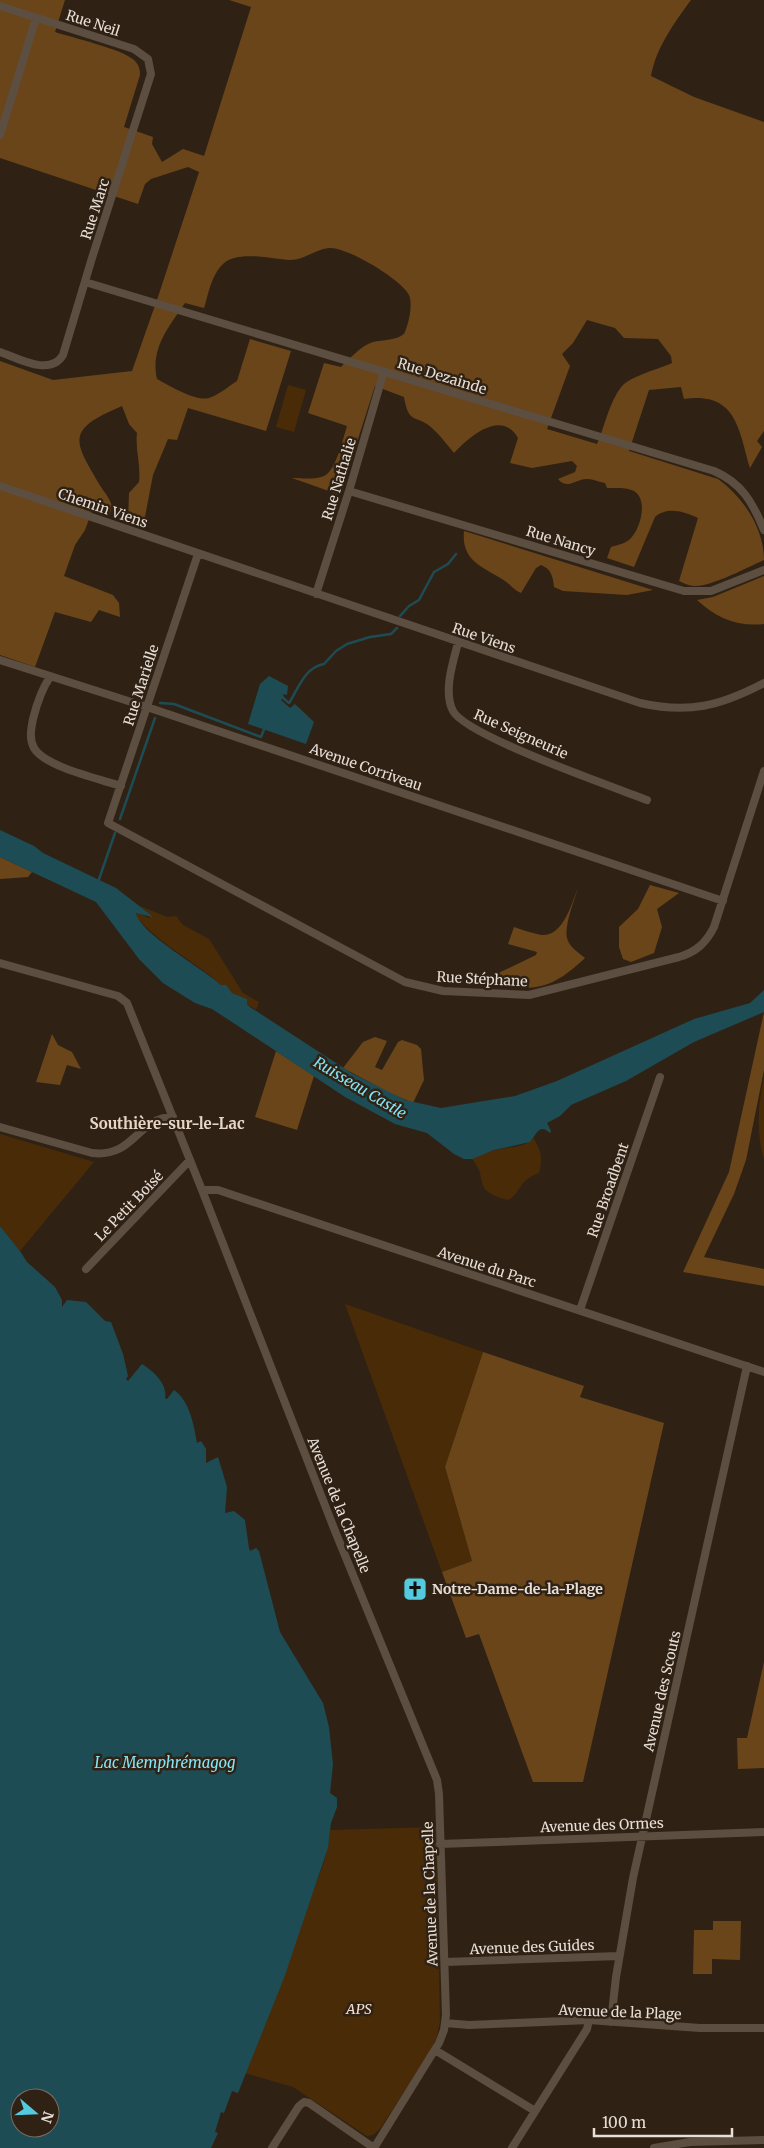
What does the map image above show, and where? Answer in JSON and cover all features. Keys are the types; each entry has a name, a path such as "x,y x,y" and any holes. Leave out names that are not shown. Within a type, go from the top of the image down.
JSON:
{"street":[{"name":"Rue Neil","path":"0,6 134,49 148,59"},
{"path":"0,136 36,18"},
{"name":"Rue Marc","path":"0,352 49,366 55,365 60,361 151,80 148,59"},
{"name":"Rue Dezainde","path":"85,282 714,471 729,478 742,489 752,503 764,530"},
{"name":"Rue Nathalie","path":"316,594 384,371"},
{"name":"Chemin Viens","path":"0,486 198,554"},
{"name":"Rue Nancy","path":"349,490 684,591 704,592 718,590 764,570"},
{"name":"Rue Viens","path":"198,554 622,698 656,707 690,709 709,705 740,695 764,684"},
{"name":"Rue Marielle","path":"108,823 198,554"},
{"name":"Rue Seigneurie","path":"458,643 452,670 450,698 452,710 460,719 472,728 502,743 647,800"},
{"name":"Avenue Corriveau","path":"0,660 147,707 723,901"},
{"path":"50,676 38,699 31,730 32,744 35,750 52,762 121,786"},
{"name":"Rue Stéphane","path":"108,823 393,977 430,990 529,995 679,957 696,949 710,936 764,771"},
{"name":"Avenue de la Chapelle","path":"0,962 118,996 124,1000 173,1117 328,1513 435,1776 439,1794 446,2023 435,2050 374,2148"},
{"name":"Rue Broadbent","path":"580,1310 660,1078"},
{"path":"0,1127 92,1153 105,1154 124,1148 155,1120 173,1117"},
{"name":"Le Petit Boisé","path":"86,1269 190,1160"},
{"name":"Avenue du Parc","path":"202,1190 218,1190 764,1372"},
{"name":"Avenue des Scouts","path":"611,2022 620,1956 642,1836 747,1366"},
{"name":"Avenue des Ormes","path":"440,1844 764,1832"},
{"name":"Avenue des Guides","path":"445,1962 620,1956"},
{"path":"512,2148 587,2029 589,2020"},
{"name":"Avenue de la Plage","path":"446,2023 468,2025 589,2020 700,2028 764,2028"},
{"path":"435,2050 535,2111"},
{"path":"272,2148 299,2106 304,2102 309,2103 374,2148"},
{"path":"654,2148 690,2142 764,2140"}],"green space":[{"path":"288,385 306,390 294,432 276,427"},
{"path":"140,906 167,917 176,916 183,925 209,939 243,993 259,1002 256,1010 247,1004 245,998 228,990 153,933 137,918 136,912 149,918 151,915"},
{"path":"764,1078 764,1159 761,1149 759,1118"},
{"path":"0,1134 94,1162 20,1251 0,1226"},
{"path":"534,1138 541,1155 539,1173 527,1179 515,1195 508,1200 489,1192 482,1184 480,1173 472,1159 492,1151 526,1144"},
{"path":"345,1304 483,1352 445,1467 472,1561 442,1572"},
{"name":"APS","path":"436,1827 440,2021 437,2036 429,2053 380,2129 373,2135 367,2136 293,2087 245,2073 263,2030 320,1875 328,1848 330,1830"}],"shaded area":[{"path":"0,0 65,0 55,32 108,48 134,60 139,67 140,75 124,127 153,137 152,144 162,162 183,149 204,156 251,7 229,0 691,0 661,46 651,76 694,97 764,122 764,431 757,441 762,447 750,468 733,417 715,401 702,398 684,399 681,387 649,390 629,451 718,479 727,486 744,504 756,525 763,548 764,560 710,583 692,586 679,581 698,518 676,511 665,512 655,517 634,567 607,558 611,547 629,540 637,530 642,508 639,495 634,491 624,488 607,488 605,483 590,479 565,484 558,479 575,472 577,466 572,461 532,468 510,463 518,438 511,429 503,426 485,429 468,440 454,453 433,429 411,416 404,397 375,386 340,495 292,478 317,478 328,473 338,454 347,426 308,413 324,363 341,367 364,346 403,335 411,308 410,299 404,289 385,273 348,252 337,249 324,249 295,260 244,256 227,261 221,266 210,286 204,308 185,303 162,338 156,357 157,379 197,398 209,398 237,381 250,339 291,351 266,431 188,408 177,440 168,439 153,475 143,527 128,521 129,493 139,482 137,433 129,424 122,406 91,422 83,430 80,438 80,447 84,458 112,507 109,516 92,511 85,530 75,545 64,576 113,595 119,603 120,617 99,610 91,622 55,612 35,667 0,655 0,361 53,380 132,371 199,172 188,167 151,179 145,184 138,204 0,158","holes":["587,320 615,328 624,338 658,339 671,356 672,363 638,376 622,386 610,407 597,444 547,429 570,366 562,354 573,343"]},
{"path":"464,531 653,590 627,595 563,591 554,587 551,573 541,565 536,568 521,593 470,557 466,550"},
{"path":"764,576 764,624 745,624 728,620 712,612 697,600 713,597"},
{"path":"0,857 32,872 28,877 0,879"},
{"path":"650,885 679,893 657,909 662,927 654,953 631,962 623,959 619,947 619,927 638,909"},
{"path":"578,888 566,933 570,944 585,958 564,976 544,985 521,987 493,982 490,977 536,955 537,952 508,944 514,927 541,935 555,931 565,919"},
{"path":"764,1012 764,1070 746,1160 734,1194 704,1257 764,1269 764,1286 683,1272 729,1172"},
{"path":"52,1034 58,1045 72,1052 81,1069 67,1065 60,1085 36,1082"},
{"path":"375,1037 387,1041 375,1067 382,1070 398,1042 402,1040 417,1045 421,1049 424,1080 413,1103 343,1068 363,1042"},
{"path":"276,1051 314,1076 297,1130 255,1117"},
{"path":"483,1352 584,1386 580,1397 664,1423 583,1782 533,1782 479,1634 466,1638 442,1572 472,1561 445,1467"},
{"path":"764,1662 764,1768 738,1769 737,1738 747,1738"},
{"path":"713,1921 741,1921 740,1960 712,1959 712,1974 693,1974 694,1930 713,1930"}],"water":[{"path":"269,676 288,686 287,695 283,694 284,697 281,700 290,708 295,704 314,722 306,744 248,724 260,684"},
{"name":"Ruisseau Castle","path":"0,830 116,888 151,915 152,917 136,913 140,921 160,941 221,985 226,985 232,993 247,999 247,1004 250,1007 353,1074 405,1100 441,1108 515,1096 557,1081 694,1019 750,1003 764,990 764,1012 694,1042 626,1081 571,1105 560,1116 547,1123 551,1131 550,1133 541,1129 530,1142 494,1150 472,1159 464,1159 454,1154 427,1133 395,1124 345,1097 212,1009 195,1003 163,983 139,959 96,902 0,857"},
{"name":"Lac Memphrémagog","path":"0,1226 27,1262 55,1287 62,1300 62,1307 67,1300 86,1302 105,1321 111,1322 123,1354 128,1376 126,1379 128,1381 142,1364 151,1370 162,1383 165,1398 167,1399 174,1390 188,1407 197,1443 201,1441 206,1449 206,1463 218,1457 227,1487 225,1513 234,1511 245,1520 249,1548 250,1551 256,1548 259,1551 280,1632 323,1703 329,1727 333,1764 330,1793 337,1798 337,1807 331,1823 328,1848 284,1978 238,2093 232,2091 224,2113 221,2112 215,2132 218,2133 211,2148 0,2148"}],"waterway":[{"path":"400,616 409,606 419,600 434,572 448,564 456,554"},
{"path":"282,697 289,703 307,674 317,666 324,664 336,651 347,644 370,637 391,634 397,628"},
{"path":"160,703 174,704 261,737 265,727"},
{"path":"120,819 155,718"},
{"path":"98,882 115,833"}],"place":[{"name":"Notre-Dame-de-la-Plage","path":"415,1589"}],"district":[{"name":"Southière-sur-le-Lac","path":"167,1124"}]}
